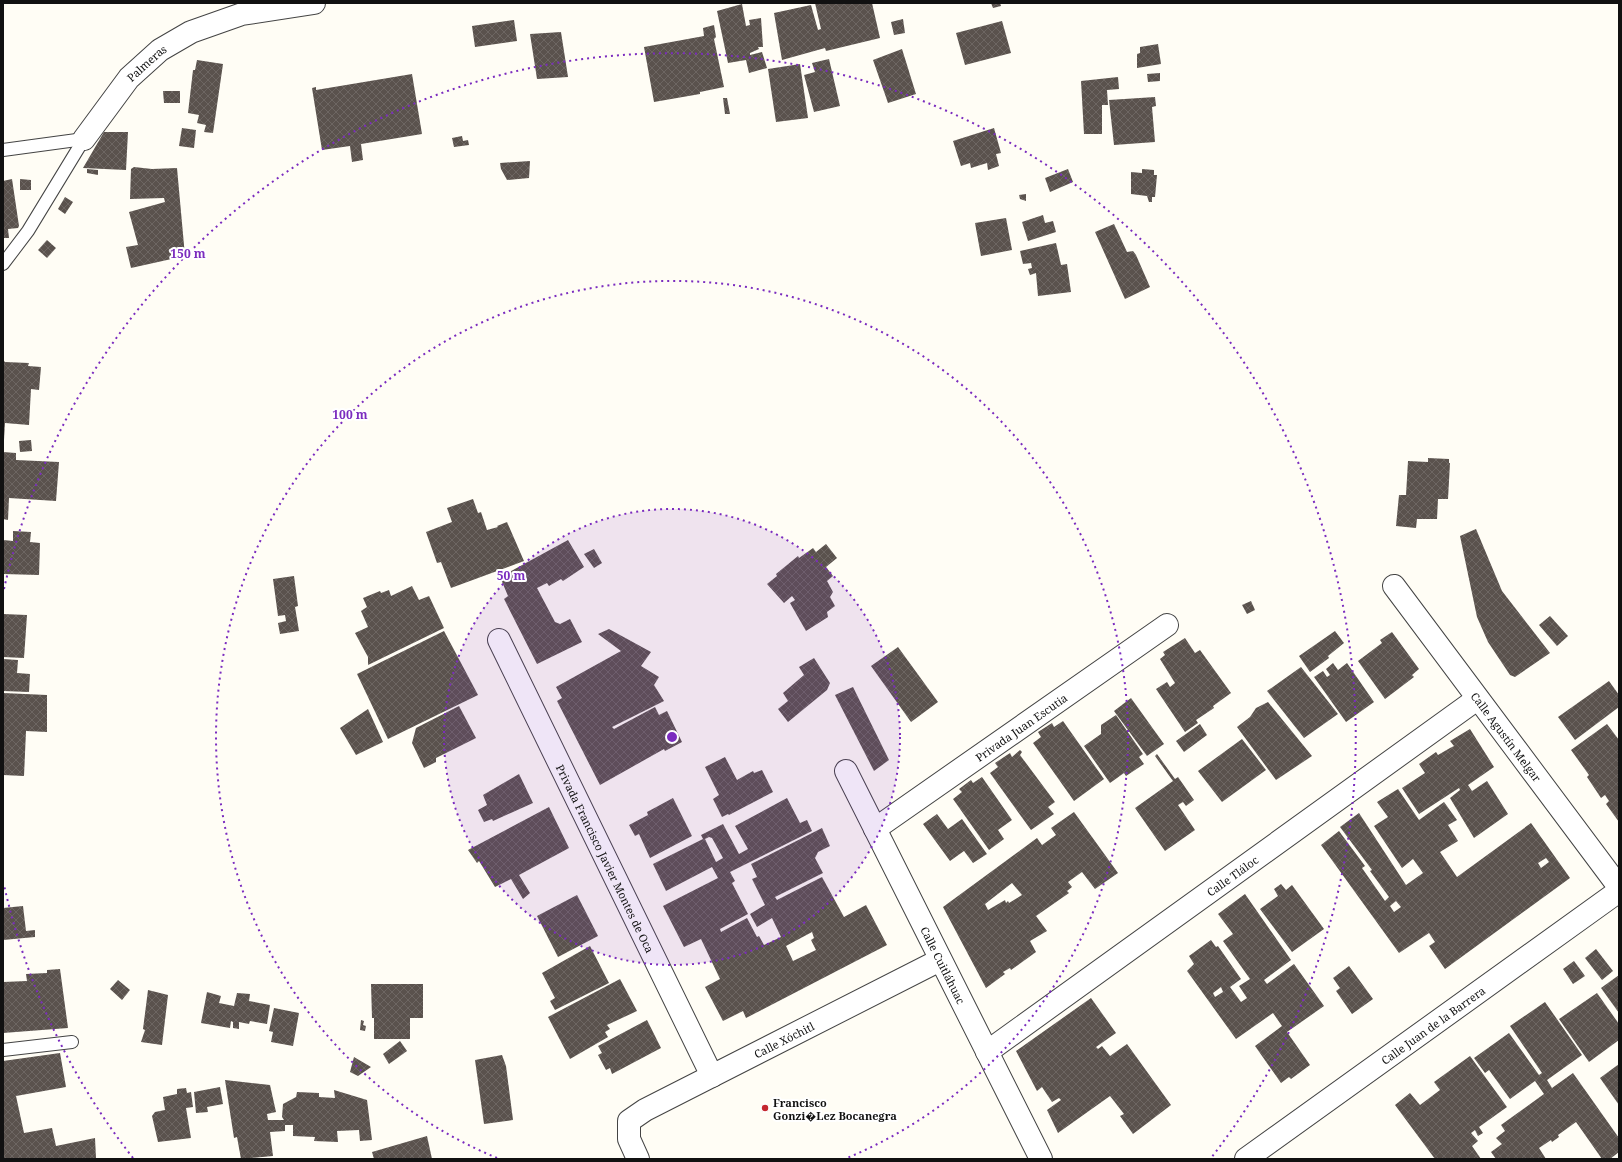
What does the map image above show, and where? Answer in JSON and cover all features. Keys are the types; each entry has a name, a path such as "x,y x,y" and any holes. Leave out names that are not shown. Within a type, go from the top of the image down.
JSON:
{"street":[{"name":"Palmeras","path":"84,139 129,78 160,50 191,32 242,14 314,3"},
{"name":"Calle Agustín Melgar","path":"1394,586 1619,887"},
{"name":"Privada Juan Escutia","path":"875,829 1167,625"},
{"name":"Privada Francisco Javier Montes de Oca","path":"499,640 712,1076"},
{"name":"Calle Tláloc","path":"987,1052 1477,699"},
{"name":"Calle Cuitláhuac","path":"846,771 1041,1159"},
{"name":"Calle Juan de la Barrera","path":"1246,1159 1619,891"},
{"name":"Calle Xóchitl","path":"638,1159 629,1139 629,1121 645,1110 940,960"}],"lane":[{"path":"3,150 84,139"},
{"path":"3,264 28,231 84,139"},
{"path":"3,1050 72,1042"}],"building":[{"path":"815,3 872,3 880,38 826,51 825,48 782,60 774,13 811,5 818,30 821,29"},
{"path":"991,3 1000,3 1001,6 993,8"},
{"path":"742,4 746,26 750,25 749,20 761,18 763,47 758,47 759,49 750,53 750,55 762,52 767,68 749,73 746,60 728,63 717,11"},
{"path":"903,19 905,33 894,35 891,22"},
{"path":"514,20 517,41 475,47 472,26"},
{"path":"1002,21 1011,53 965,65 956,33"},
{"path":"714,25 716,37 714,39 724,87 700,92 700,94 654,102 644,47 704,36 703,28"},
{"path":"561,32 568,77 537,79 530,34"},
{"path":"1158,44 1161,64 1137,68 1137,54 1140,53 1140,47"},
{"path":"902,49 916,94 888,103 873,60"},
{"path":"829,59 840,106 814,112 804,75 815,72 812,63"},
{"path":"197,60 223,64 213,133 204,132 206,125 197,123 199,115 188,113 193,70 195,70"},
{"path":"800,64 808,118 776,122 768,69"},
{"path":"1160,73 1160,81 1148,82 1147,74"},
{"path":"412,74 422,134 361,144 363,160 352,162 350,146 322,150 312,88 316,87 316,90"},
{"path":"1118,77 1119,89 1107,90 1108,105 1102,105 1102,134 1084,134 1081,81"},
{"path":"163,91 180,91 180,103 164,103"},
{"path":"1155,97 1156,106 1152,107 1155,142 1114,145 1109,100"},
{"path":"723,98 727,98 730,114 725,114"},
{"path":"182,128 196,130 194,148 179,146"},
{"path":"994,128 1001,153 996,154 999,166 988,170 987,163 971,168 970,163 961,166 953,141"},
{"path":"104,132 128,132 126,170 83,168"},
{"path":"462,136 463,141 468,140 469,145 454,147 452,138"},
{"path":"530,161 529,178 507,180 501,169 500,163"},
{"path":"134,167 152,169 177,168 185,256 131,268 126,247 138,245 129,212 165,202 164,198 130,199 131,169"},
{"path":"87,169 98,170 98,175 87,173"},
{"path":"1068,169 1073,182 1050,192 1045,178"},
{"path":"1142,169 1154,170 1154,175 1157,175 1155,197 1152,197 1152,202 1149,202 1147,196 1131,194 1131,172 1142,173"},
{"path":"12,179 19,226 18,228 8,229 9,238 3,238 3,181"},
{"path":"20,179 31,180 31,190 20,190"},
{"path":"1026,194 1026,201 1020,199 1019,195"},
{"path":"65,197 73,202 65,214 58,209"},
{"path":"1043,215 1045,223 1053,221 1056,232 1028,241 1022,222"},
{"path":"1006,218 1012,250 981,256 975,223"},
{"path":"1114,224 1127,252 1133,251 1136,255 1150,287 1125,299 1095,232"},
{"path":"47,240 56,248 47,258 38,250"},
{"path":"1056,243 1061,265 1067,264 1071,292 1038,296 1036,273 1030,275 1028,269 1032,268 1031,263 1023,264 1020,251"},
{"path":"3,360 5,362 29,363 28,366 41,367 39,390 31,389 29,425 5,423 4,440"},
{"path":"31,440 32,451 20,452 19,441"},
{"path":"3,452 16,453 16,460 59,462 56,501 9,498 8,520 3,519"},
{"path":"1428,458 1449,459 1448,499 1438,499 1437,519 1417,519 1416,528 1396,526 1399,495 1406,495 1408,461 1428,462"},
{"path":"473,499 478,513 481,512 487,530 498,527 497,526 507,522 524,561 451,588 441,562 437,563 426,532 452,522 447,508"},
{"path":"1476,529 1502,591 1550,653 1515,677 1510,675 1488,642 1477,617 1460,536"},
{"path":"13,531 31,532 30,542 40,543 39,575 3,574 3,540 13,541"},
{"path":"568,540 584,567 563,581 561,579 549,586 547,583 537,588 555,622 560,624 570,619 582,642 537,664 504,599 508,596 500,577"},
{"path":"826,544 837,558 826,567 833,576 827,581 833,592 830,597 835,606 827,612 828,617 806,631 790,603 795,600 792,596 784,603 767,584 777,576 776,574 798,556 799,558 813,548 816,552"},
{"path":"594,549 602,563 594,568 584,554"},
{"path":"294,576 298,606 295,607 299,631 280,634 278,623 286,621 285,615 278,616 273,579"},
{"path":"412,586 419,600 429,596 444,628 368,665 368,657 355,633 368,627 361,611 367,607 363,598 380,591 381,593 389,590 391,596"},
{"path":"1251,601 1255,610 1247,614 1242,605"},
{"path":"3,614 27,615 24,658 3,657"},
{"path":"1550,616 1568,636 1557,646 1539,625"},
{"path":"609,629 651,652 641,666 659,677 654,685 664,701 612,727 614,729 655,707 659,715 667,711 682,742 665,751 664,749 600,785 557,701 562,698 556,687 621,651 598,634"},
{"path":"444,631 478,695 388,739 357,674"},
{"path":"1335,631 1344,643 1328,656 1329,658 1310,672 1299,656"},
{"path":"1392,632 1419,669 1412,675 1414,677 1385,699 1358,661 1382,643 1380,640"},
{"path":"1185,638 1195,653 1200,650 1231,693 1213,706 1214,708 1196,720 1198,723 1185,732 1156,689 1167,682 1170,687 1175,683 1160,659 1165,655 1163,652"},
{"path":"898,647 938,702 911,722 871,666"},
{"path":"814,658 830,683 827,690 788,722 778,709 788,701 783,693 804,675 799,667"},
{"path":"3,659 18,660 17,673 30,674 29,692 3,691"},
{"path":"1333,663 1338,670 1347,663 1374,702 1346,722 1314,677 1323,671 1327,677 1330,675 1326,669"},
{"path":"1301,667 1338,714 1304,738 1267,691"},
{"path":"1609,681 1619,695 1619,707 1575,740 1558,717"},
{"path":"853,687 889,760 874,771 835,695"},
{"path":"3,693 47,695 47,732 26,731 24,776 3,775"},
{"path":"1131,698 1164,744 1147,756 1114,711"},
{"path":"1268,702 1312,756 1276,780 1237,727 1250,717 1256,708"},
{"path":"459,706 476,738 436,758 436,762 424,768 412,743 416,728"},
{"path":"368,709 383,742 356,755 340,728"},
{"path":"1116,715 1143,754 1139,757 1144,764 1126,776 1124,773 1110,783 1084,746 1101,734 1101,725"},
{"path":"1063,721 1104,779 1074,801 1033,743 1041,737 1038,732 1052,723 1054,727"},
{"path":"1200,724 1207,735 1184,752 1176,741"},
{"path":"1607,724 1619,740 1619,822 1606,804 1609,801 1605,795 1601,798 1587,777 1589,775 1571,750"},
{"path":"1470,729 1494,767 1468,785 1472,791 1487,781 1508,814 1474,838 1450,798 1460,790 1459,788 1419,814 1402,788 1425,773 1419,764 1436,752 1438,755 1454,746 1450,741"},
{"path":"1242,739 1266,770 1222,802 1198,771"},
{"path":"1020,750 1022,752 1020,755 1055,802 1048,807 1054,814 1031,830 990,773 998,767 995,763 1010,753 1012,757"},
{"path":"1157,754 1175,779 1178,777 1194,800 1186,806 1183,802 1178,805 1195,830 1165,851 1135,808 1173,781 1155,756"},
{"path":"725,757 737,780 753,771 754,773 762,770 773,792 729,815 728,814 722,817 713,799 719,795 705,767"},
{"path":"519,774 533,803 493,821 492,819 484,822 478,810 487,805 483,795"},
{"path":"982,777 1012,820 998,830 1004,839 989,850 953,799 962,792 959,789 971,780 973,783"},
{"path":"1398,789 1419,820 1444,802 1457,820 1448,825 1458,841 1440,852 1457,877 1531,823 1570,878 1445,969 1429,946 1435,942 1429,933 1399,953 1321,845 1339,831 1365,866 1362,868 1385,901 1389,897 1370,871 1372,870 1340,827 1359,813 1406,885 1423,873 1413,859 1402,868 1374,826 1388,817 1377,802","holes":["1546,858 1549,862 1541,868 1538,863","1396,901 1401,907 1394,912 1390,906"]},
{"path":"673,798 692,836 650,858 639,834 635,836 629,825 648,815 647,812"},
{"path":"787,798 800,823 807,820 812,831 730,872 735,881 732,883 748,914 720,929 721,932 747,918 757,937 759,936 764,945 781,937 772,918 757,927 750,914 765,905 752,879 757,877 751,864 822,828 830,846 818,852 815,858 823,873 775,897 777,900 822,877 844,917 866,905 887,945 746,1018 743,1011 723,1021 705,987 720,979 701,939 684,947 663,906 718,878 712,867 666,891 653,864 703,839 701,835 723,824 739,854 748,849 735,826","holes":["709,837 712,838 723,858 716,862 705,839","812,932 814,938 811,940 816,950 793,961 786,946"]},
{"path":"549,807 569,848 519,875 530,893 523,899 511,879 495,887 479,861 477,863 468,850"},
{"path":"1074,812 1118,873 1095,889 1082,872 1068,882 1072,887 1067,891 1069,893 1036,916 1047,931 1030,941 1036,952 1011,970 1010,968 1003,972 1005,974 986,988 943,907 1037,838 1042,845 1056,835 1051,828","holes":["1012,883 1022,895 1009,903 1008,901 1006,903 1005,900 988,910 985,904"]},
{"path":"937,814 948,829 962,819 987,854 973,863 964,851 950,861 923,824"},
{"path":"1281,884 1286,890 1292,885 1324,929 1292,952 1260,909 1278,896 1274,889"},
{"path":"1245,894 1291,960 1264,980 1267,984 1294,964 1324,1006 1287,1032 1310,1065 1291,1079 1289,1077 1281,1083 1255,1046 1282,1026 1273,1013 1236,1039 1187,971 1194,964 1189,956 1211,940 1216,947 1218,946 1241,979 1230,987 1241,1002 1247,998 1239,986 1250,979 1223,941 1233,934 1218,914","holes":["1221,987 1223,992 1215,997 1213,993"]},
{"path":"577,895 598,936 558,957 537,916"},
{"path":"23,906 26,931 35,930 35,937 3,940 3,908"},
{"path":"590,946 609,983 555,1010 550,1001 555,998 542,973"},
{"path":"1596,949 1613,971 1602,980 1585,958"},
{"path":"1574,961 1585,976 1573,984 1563,969"},
{"path":"1349,966 1373,999 1352,1014 1336,991 1340,988 1333,978"},
{"path":"60,969 68,1028 3,1033 3,982 27,981 26,974 47,973 47,970"},
{"path":"1619,975 1619,1013 1601,988"},
{"path":"620,979 637,1011 607,1025 610,1029 605,1032 608,1037 570,1059 548,1017"},
{"path":"118,980 130,990 122,1000 110,989"},
{"path":"371,984 423,984 423,1018 410,1018 410,1039 374,1039"},
{"path":"148,990 168,995 162,1045 141,1042 145,1030 143,1029"},
{"path":"207,992 221,996 219,1003 234,1006 237,993 250,994 249,1001 270,1005 267,1024 250,1021 249,1024 239,1022 239,1029 233,1028 233,1022 231,1021 230,1028 201,1023"},
{"path":"1597,993 1619,1024 1619,1040 1589,1062 1559,1019"},
{"path":"1091,998 1116,1033 1096,1047 1098,1049 1102,1046 1110,1056 1127,1044 1171,1105 1133,1134 1120,1116 1124,1114 1110,1096 1058,1133 1047,1110 1061,1100 1059,1098 1052,1102 1042,1087 1037,1091 1016,1051"},
{"path":"1545,1002 1582,1055 1547,1080 1552,1088 1573,1073 1619,1138 1619,1152 1610,1159 1602,1159 1576,1122 1558,1135 1559,1137 1552,1142 1551,1140 1539,1148 1546,1159 1496,1159 1491,1152 1502,1144 1496,1138 1505,1131 1501,1125 1544,1094 1535,1081 1510,1099 1489,1070 1485,1073 1474,1058 1509,1033 1539,1075 1542,1073 1510,1026"},
{"path":"274,1008 299,1013 293,1046 271,1042 273,1032 269,1031"},
{"path":"361,1020 364,1021 363,1025 366,1026 365,1031 360,1030"},
{"path":"647,1020 661,1048 612,1074 610,1068 606,1070 598,1055 602,1053 598,1046"},
{"path":"400,1041 407,1051 389,1064 383,1054"},
{"path":"60,1053 66,1087 16,1096 24,1133 52,1128 56,1146 95,1138 96,1158 3,1159 3,1061"},
{"path":"502,1055 506,1066 513,1120 484,1124 475,1060"},
{"path":"1470,1056 1507,1107 1479,1127 1483,1133 1478,1136 1475,1130 1471,1133 1478,1141 1472,1146 1481,1159 1435,1159 1395,1105 1410,1093 1420,1105 1440,1090 1434,1082"},
{"path":"354,1057 371,1067 358,1076 350,1072"},
{"path":"1619,1064 1619,1105 1600,1078"},
{"path":"225,1080 270,1085 276,1112 267,1114 268,1120 284,1120 282,1117 283,1104 296,1097 297,1092 319,1093 319,1097 335,1098 334,1090 367,1100 372,1140 360,1141 359,1130 337,1131 338,1142 314,1141 315,1137 293,1136 293,1125 285,1125 285,1131 270,1132 273,1156 241,1159 237,1137 234,1138"},
{"path":"220,1087 223,1104 207,1107 208,1112 196,1113 194,1092"},
{"path":"186,1088 187,1093 191,1092 193,1107 186,1108 191,1138 158,1142 152,1116 155,1112 165,1110 163,1097 177,1094 177,1089"},
{"path":"427,1136 432,1159 374,1159 372,1152"}],"place":[{"name":"Francisco Gonzi�Lez Bocanegra","path":"765,1108"}]}
